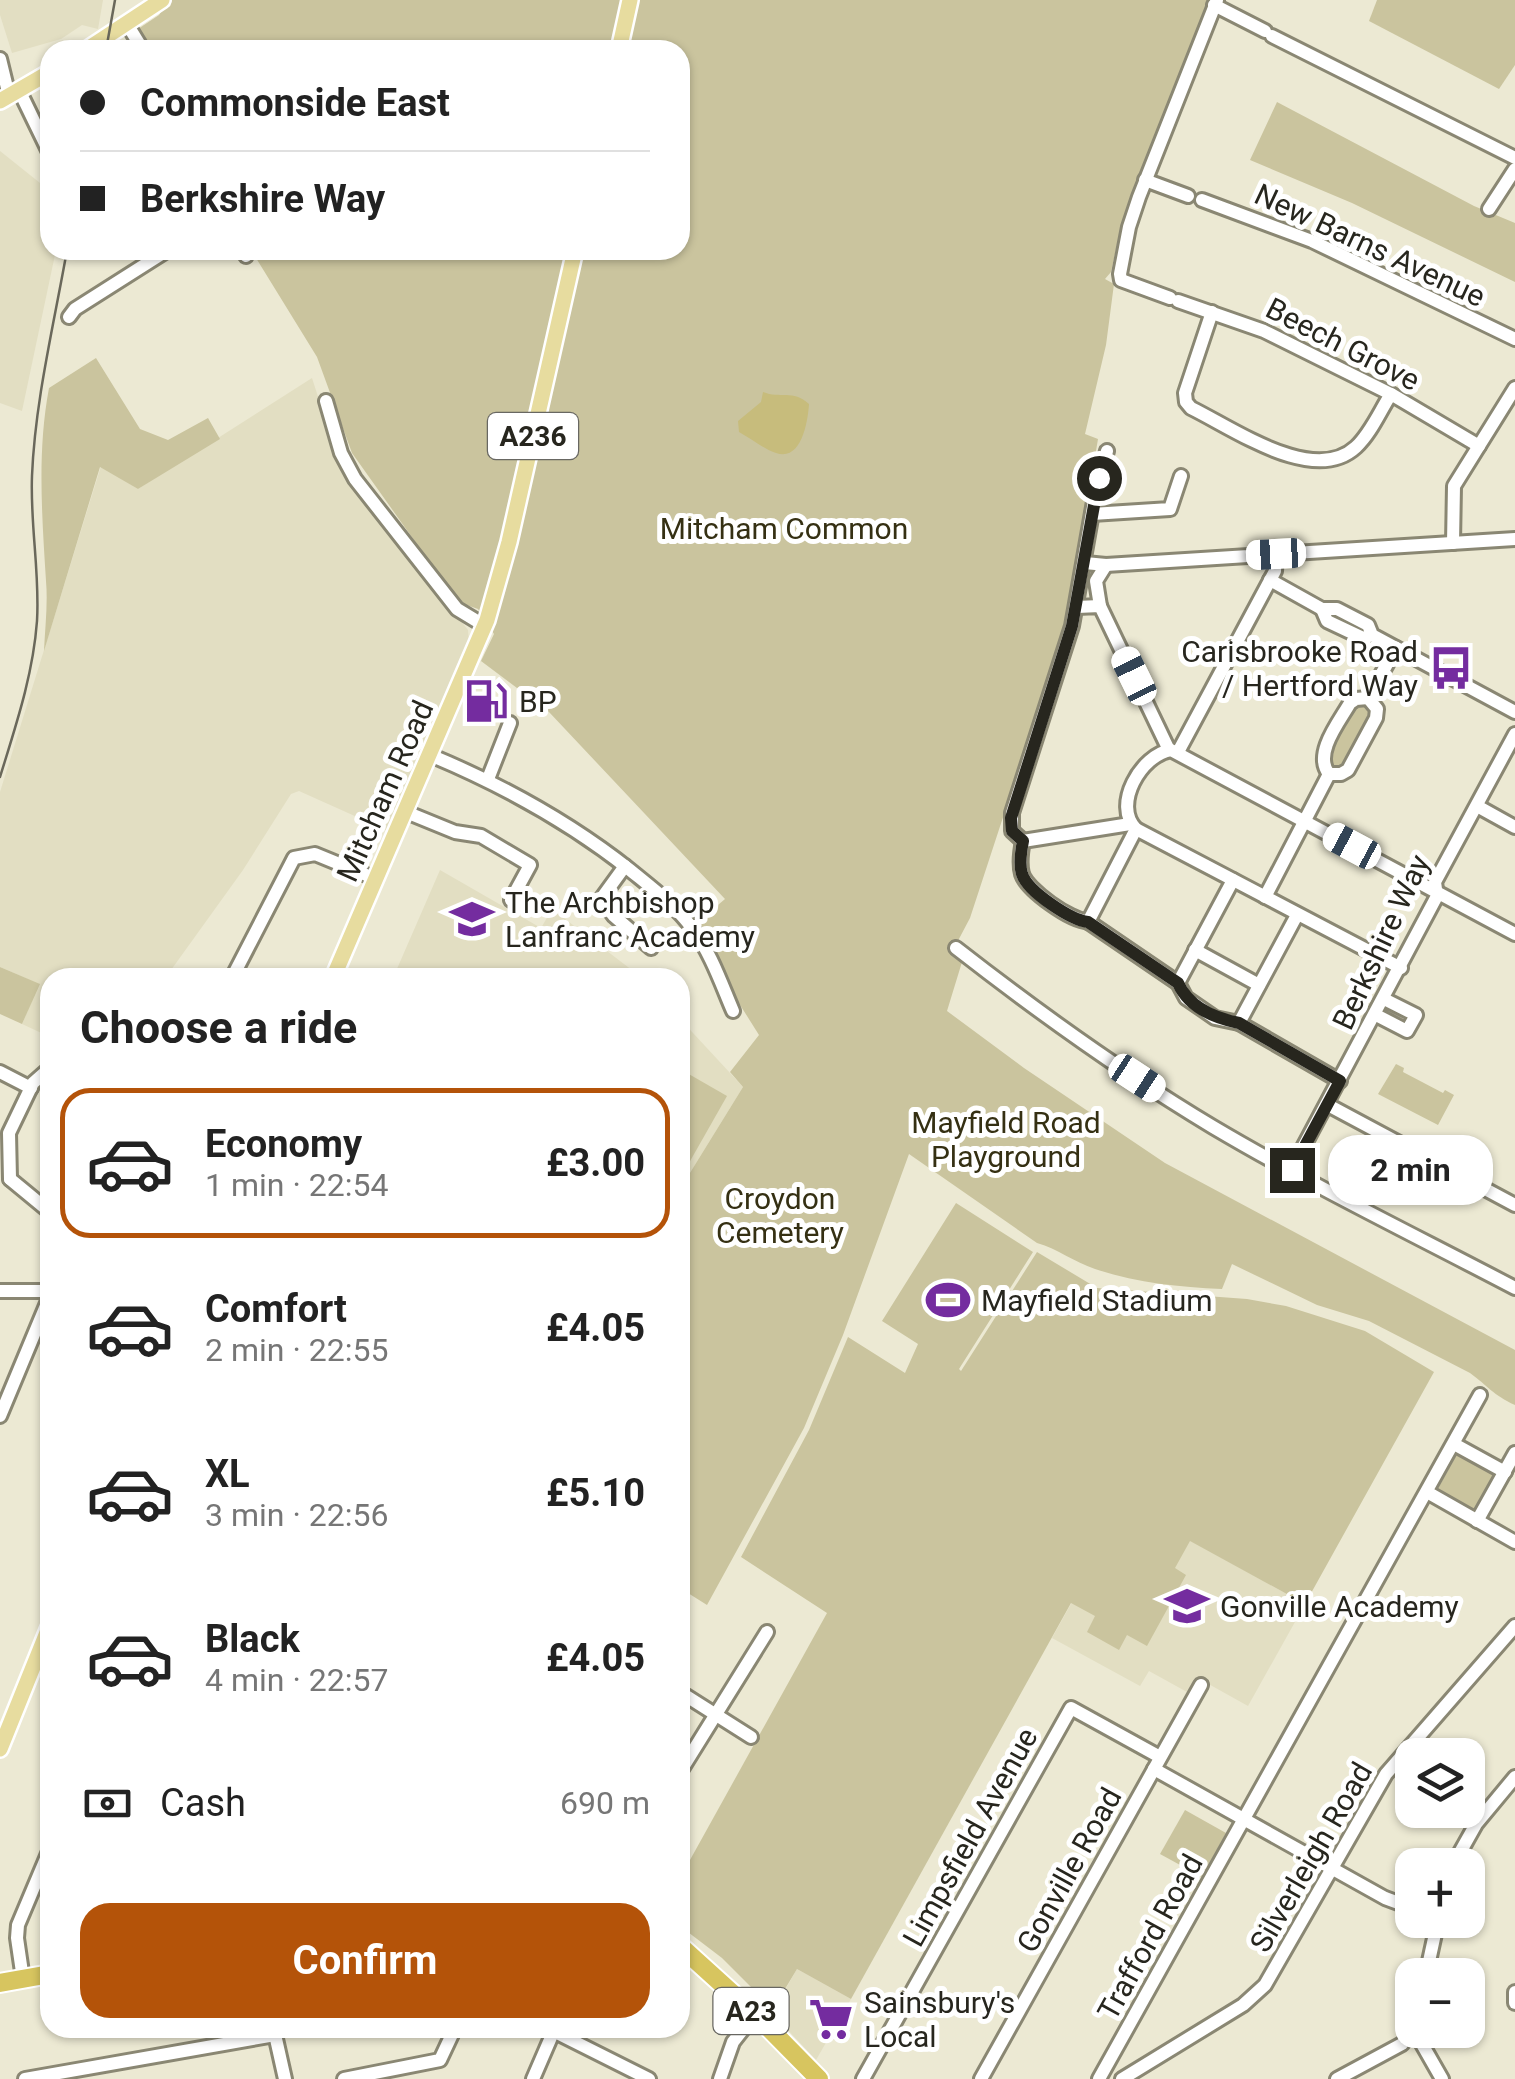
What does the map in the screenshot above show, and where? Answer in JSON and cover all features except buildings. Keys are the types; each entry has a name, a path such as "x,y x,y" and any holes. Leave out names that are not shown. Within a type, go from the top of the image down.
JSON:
{"highway":[{"name":"A23","path":"690,1955 819,2079"},
{"path":"0,1984 40,1976"}],"main road":[{"path":"102,40 162,0"},
{"path":"622,40 630,0"},
{"path":"9,95 40,78"},
{"name":"A236","path":"485,626 513,526 573,260"},
{"name":"Mitcham Road","path":"337,968 485,626"},
{"path":"0,1749 40,1650"}],"street":[{"path":"1145,180 1216,3 1515,158"},
{"path":"127,24 137,40"},
{"path":"0,59 9,95 40,140"},
{"path":"1489,208 1515,169"},
{"name":"New Barns Avenue","path":"1145,180 1312,241 1515,339"},
{"name":"Beech Grove","path":"1145,180 1128,227 1121,280 1264,331 1391,394 1478,446"},
{"path":"69,318 75,309 152,260"},
{"path":"1212,312 1185,393 1186,402 1191,408 1295,458 1322,462 1349,452 1366,435 1391,394"},
{"path":"1453,543 1452,492 1515,388"},
{"path":"326,401 349,470 457,610 485,626"},
{"path":"1023,841 1012,831 1012,813 1077,607 1107,451"},
{"path":"1092,514 1170,509 1180,476"},
{"path":"1084,563 1106,566 1515,539"},
{"path":"1088,922 1133,826 1128,804 1134,781 1147,762 1173,751 1270,580 1276,554"},
{"path":"1106,566 1096,581 1100,606 1173,751 1515,934"},
{"path":"1270,580 1322,609 1337,609 1368,624 1372,635 1515,712"},
{"path":"1077,607 1100,606"},
{"path":"1368,698 1396,648"},
{"path":"1329,774 1323,767 1324,752 1350,703 1368,698"},
{"path":"1329,774 1345,773 1359,750 1377,714 1368,698"},
{"path":"488,780 510,723"},
{"name":"Berkshire Way","path":"1292,1170 1438,896 1435,882 1515,734"},
{"path":"430,755 488,780 550,814 665,899 693,929 710,957 732,1011"},
{"path":"1265,897 1329,774"},
{"path":"1477,806 1515,827"},
{"path":"406,812 455,832 482,836 535,867 511,900"},
{"path":"1023,841 1133,826 1401,968"},
{"path":"1023,841 1020,865 1027,883 1074,920 1088,922 1178,983 1186,998 1204,1011 1220,1020 1239,1023 1340,1081"},
{"path":"237,968 294,858 315,854 376,879"},
{"path":"624,866 601,899 620,922 651,948"},
{"path":"1178,983 1233,880"},
{"path":"1239,1023 1297,915"},
{"path":"956,948 1060,1026 1184,1110 1515,1288"},
{"path":"1195,950 1259,985"},
{"path":"1376,1015 1407,1031 1416,1015 1384,999"},
{"path":"0,1072 31,1088"},
{"path":"40,1079 6,1125 5,1179 40,1205"},
{"path":"1328,1104 1515,1204"},
{"path":"0,1290 40,1293"},
{"path":"0,1416 40,1318"},
{"name":"Trafford Road","path":"1099,2079 1480,1395"},
{"path":"1454,1444 1505,1472"},
{"path":"1477,1521 1515,1453"},
{"path":"1427,1492 1515,1542"},
{"name":"Silverleigh Road","path":"1122,2079 1257,1994 1271,1977 1327,1864 1389,1769 1515,1626"},
{"path":"690,1756 768,1632"},
{"name":"Gonville Road","path":"981,2079 1201,1685"},
{"path":"690,1698 751,1736"},
{"name":"Limpsfield Avenue","path":"863,2079 1071,1708 1157,1763"},
{"path":"1157,1763 1170,1778 1395,1902"},
{"path":"1462,1848 1515,1777"},
{"path":"23,1979 18,1925 40,1873"},
{"path":"1515,1992 1515,2003"},
{"path":"720,2079 733,2042 755,2014"},
{"path":"25,2079 238,2038"},
{"path":"276,2038 285,2079"},
{"path":"344,2079 440,2060 450,2038"},
{"path":"533,2079 550,2038"},
{"path":"571,2038 649,2079"},
{"path":"1337,2079 1395,2048"},
{"path":"1424,2048 1442,2079"}],"shaded area":[{"path":"0,0 103,0 98,29 82,25 61,39 40,40 40,45 12,53 0,15"},
{"path":"0,151 40,183 40,260 54,260 22,411 0,403"},
{"path":"312,378 340,465 468,630 469,641 386,830 299,791 291,794 243,870 172,968 40,968 40,1032 22,1024 39,984 0,967 0,792 101,466 138,489"},
{"path":"763,392 792,395 809,404 802,438 798,446 785,454 739,432 738,421 761,402"},
{"name":"The Archbishop Lanfranc Academy","path":"440,870 541,928 552,909 629,968 397,968"},
{"name":"The Archbishop Lanfranc Academy","path":"690,1030 743,1087 690,1173"},
{"name":"Gonville Academy","path":"1126,1505 1305,1604 1248,1706 1196,1677 1187,1692 1149,1671 1140,1686 1052,1638"},
{"path":"797,1969 851,1999 816,2060 772,2013"}],"green space":[{"name":"Mitcham Common","path":"169,0 1209,0 1122,222 1111,272 1105,279 1114,284 1106,345 1085,434 1098,439 1068,619 970,918 951,954 962,962 947,1011 1165,1163 1515,1350 1515,1405 1470,1373 1369,1321 1317,1305 1232,1264 1222,1289 1142,1281 1087,1266 1037,1243 909,1154 843,1335 804,1428 707,1605 690,1594 690,1173 743,1087 730,1072 759,1035 725,981 698,922 725,899 549,712 481,661 494,634 478,609 458,602 352,453 317,357 257,260 690,260 690,40 146,40 138,29 159,15"},
{"path":"1377,0 1515,0 1515,65 1499,89 1369,21"},
{"path":"1277,102 1474,206 1515,223 1515,282 1352,203 1250,160"},
{"path":"96,358 140,429 168,440 208,418 220,439 138,489 100,467 44,651 47,598 42,460 49,388"},
{"path":"1361,701 1374,712 1346,768 1330,768 1326,756 1352,705"},
{"path":"0,967 40,984 22,1024 0,1014"},
{"path":"1396,1064 1404,1068 1403,1072 1454,1095 1438,1125 1378,1094"},
{"path":"690,1075 727,1096 690,1161"},
{"path":"956,1203 1033,1252 961,1371 1037,1252 1097,1288 1247,1299 1286,1306 1365,1331 1434,1372 1305,1604 1190,1541 1175,1568 1186,1575 1147,1646 1127,1635 1119,1650 1087,1632 1095,1616 1071,1603 851,1999 797,1969 773,2009 722,1958 690,1934 690,1860 827,1613 741,1557 809,1430 848,1337 905,1373 918,1344 882,1321"},
{"path":"1458,1452 1497,1473 1474,1513 1436,1492"},
{"path":"1185,1810 1226,1833 1202,1877 1160,1854"}],"tram line":[{"path":"108,40 115,0"},
{"path":"0,777 23,700 35,641 38,603 32,494 34,448 65,260"}],"place":[{"name":"Carisbrooke Road / Hertford Way","path":"1451,668"},
{"name":"BP","path":"486,701"},
{"name":"The Archbishop Lanfranc Academy","path":"472,919"},
{"name":"Mayfield Stadium","path":"948,1300"},
{"name":"Gonville Academy","path":"1187,1606"},
{"name":"Sainsbury's Local","path":"831,2019"}],"route":[{"path":"1099,478 1077,607 1010,822 1012,831 1023,841 1022,873 1027,883 1074,920 1086,920 1178,983 1186,998 1204,1011 1224,1022 1239,1023 1340,1081 1292,1170"}],"park label":[{"name":"Mayfield Road Playground","path":"1006,1139"},
{"name":"Croydon Cemetery","path":"780,1215"}]}
